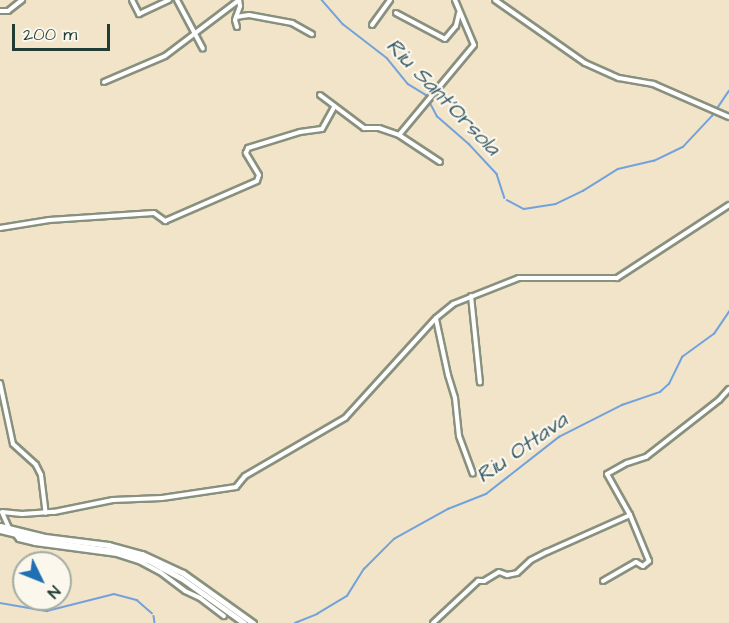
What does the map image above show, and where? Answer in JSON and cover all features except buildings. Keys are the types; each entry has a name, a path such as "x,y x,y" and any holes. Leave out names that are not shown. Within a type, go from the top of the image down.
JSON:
{"main road":[{"path":"0,526 45,537 123,548 156,559 198,582 253,622"},
{"path":"0,530 17,537 116,551 148,560 172,572 244,623"}],"street":[{"path":"0,11 8,11 22,0"},
{"path":"132,0 139,14 169,0"},
{"path":"177,0 203,49"},
{"path":"104,82 165,56 239,0 237,27"},
{"path":"372,25 390,0"},
{"path":"399,135 474,45 455,0"},
{"path":"495,0 585,63 619,78 653,84 729,117"},
{"path":"396,13 445,39 456,26 459,11"},
{"path":"236,17 249,15 292,23 312,34"},
{"path":"320,95 364,128 379,128 399,135 440,162"},
{"path":"0,228 49,220 154,213 165,221 257,181 259,174 246,153 248,148 300,132 322,129 335,106"},
{"path":"9,528 1,512 46,513 113,500 162,498 236,487 245,477 345,418 436,318 453,304 519,278 617,278 729,205"},
{"path":"471,296 480,383"},
{"path":"436,318 455,398 459,436 473,474"},
{"path":"0,383 14,444 36,465 41,475 46,513"},
{"path":"603,581 636,562 643,566 649,561 630,515 607,474 646,457 719,400 729,388"},
{"path":"433,623 478,581 484,581 499,572 507,575 517,573 547,552 630,515"},
{"path":"17,537 117,554 139,561 160,572 224,616"},
{"path":"160,572 172,572"}],"waterway":[{"name":"Riu Sant'Orsola","path":"322,0 343,24 387,58 408,84 426,95 437,116 469,144 497,174 505,198"},
{"name":"Riu Sant'Orsola","path":"507,200 524,209 556,204 583,191 618,169 654,161 683,147 712,116 729,91"},
{"name":"Riu Ottava","path":"295,623 317,614 347,596 364,569 394,539 448,509 486,494 559,437 622,405 660,392 669,384 682,357 714,334 729,312"},
{"name":"Riu Ottava","path":"0,603 47,611 114,594 137,600 152,613"},
{"name":"Riu Ottava","path":"154,616 155,623"}]}
